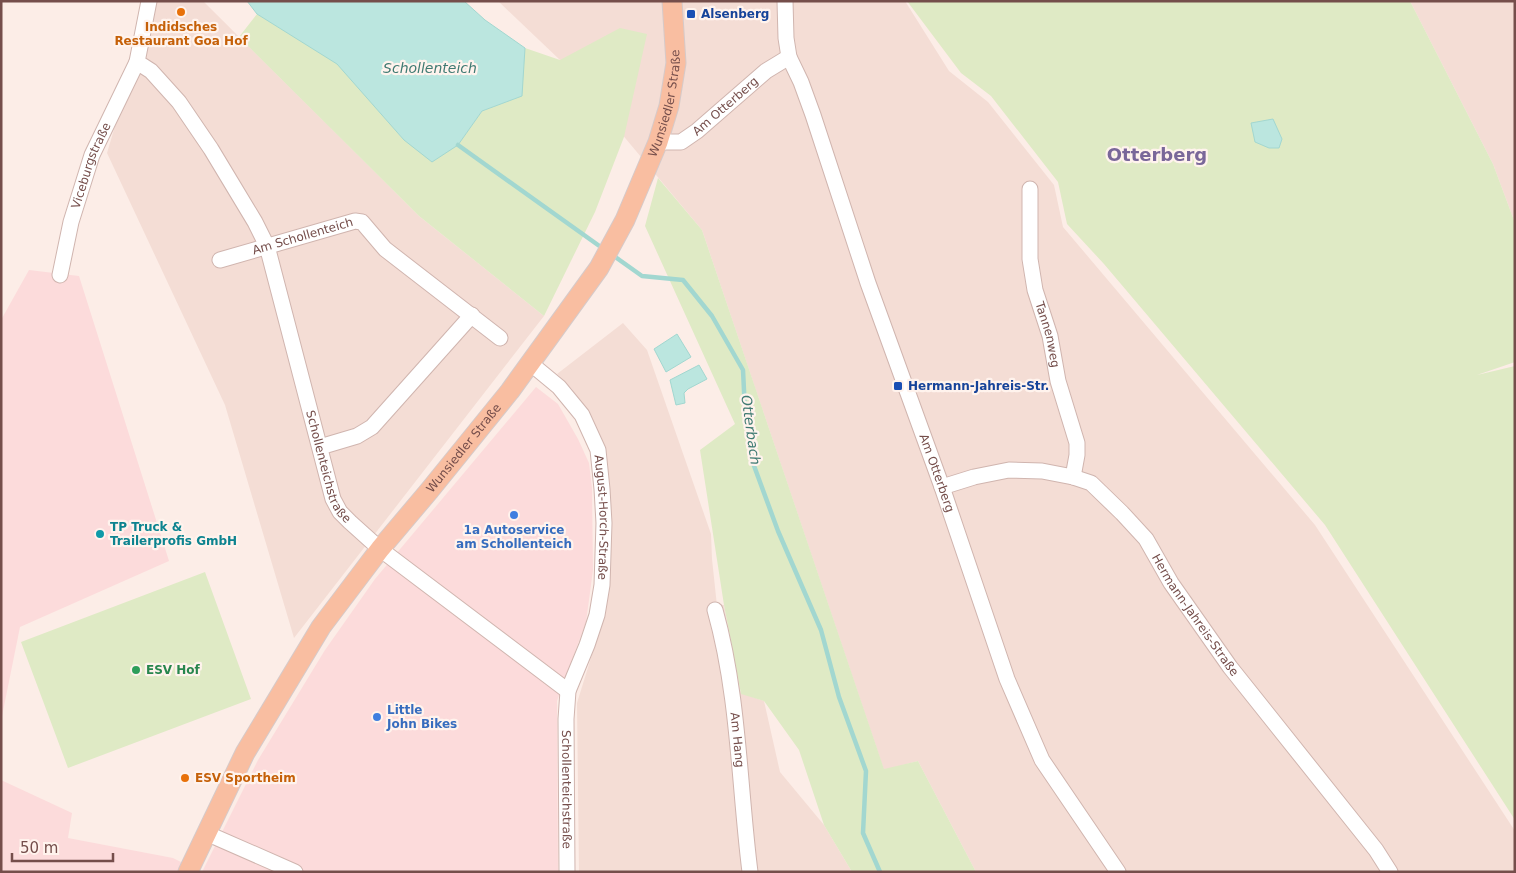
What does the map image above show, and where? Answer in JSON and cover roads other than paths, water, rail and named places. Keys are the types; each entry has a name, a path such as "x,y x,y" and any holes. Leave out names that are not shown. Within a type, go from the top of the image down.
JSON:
{"main road":[{"name":"Wunsiedler Straße","path":"188,872 245,752 321,627 380,549 429,491 530,364 599,268 625,220 658,142 669,106 676,63 672,1"}],"street":[{"path":"138,62 149,1"},
{"name":"Am Otterberg","path":"785,1 786,38 789,57 801,82 813,115 868,283 942,487 1007,680 1042,760 1118,872"},
{"name":"Am Otterberg","path":"658,142 681,142 697,131 766,71 789,57"},
{"name":"Schollenteichstraße","path":"138,62 152,71 179,102 211,150 255,222 267,246 333,499 340,512 380,549 568,691 566,719 567,872"},
{"name":"Viceburgstraße","path":"60,275 70,222 92,155 138,62"},
{"name":"Tannenweg","path":"1030,189 1031,267 1035,290 1050,336 1058,381 1077,443 1078,455 1073,477"},
{"name":"Am Schollenteich","path":"220,260 355,221 362,222 385,248 500,338"},
{"path":"320,447 357,436 372,427 472,315"},
{"name":"August-Horch-Straße","path":"530,364 559,387 582,415 598,450 604,523 602,585 595,622 568,691"},
{"name":"Hermann-Jahreis-Straße","path":"942,487 974,477 1009,470 1042,471 1073,477 1090,483 1122,512 1146,539 1171,582 1230,667 1376,850 1390,872"},
{"name":"Am Hang","path":"715,610 722,634 733,697 750,872"},
{"path":"206,833 295,872"}],"water":[{"name":"Schollenteich","path":"247,1 464,1 485,20 525,48 522,96 482,111 458,145 432,162 404,140 337,64 257,14"},
{"path":"1273,119 1282,139 1279,148 1269,148 1255,142 1251,123"},
{"path":"677,334 691,357 666,372 654,349"},
{"path":"699,365 707,379 688,389 684,393 685,403 676,405 670,380"}],"waterway":[{"name":"Otterbach","path":"458,145 605,250"},
{"name":"Otterbach","path":"611,254 642,276 683,280 712,316 743,370 745,411 753,463 778,531 821,630 839,697 866,771 863,833 880,872"}],"place":[{"name":"Indidsches Restaurant Goa Hof","path":"181,12"},
{"name":"Alsenberg","path":"691,14"},
{"name":"Hermann-Jahreis-Str.","path":"898,386"},
{"name":"1a Autoservice am Schollenteich","path":"514,515"},
{"name":"TP Truck & Trailerprofis GmbH","path":"100,534"},
{"name":"ESV Hof","path":"136,670"},
{"name":"Little John Bikes","path":"377,717"},
{"name":"ESV Sportheim","path":"185,778"}],"district":[{"name":"Otterberg","path":"1157,155"}]}
